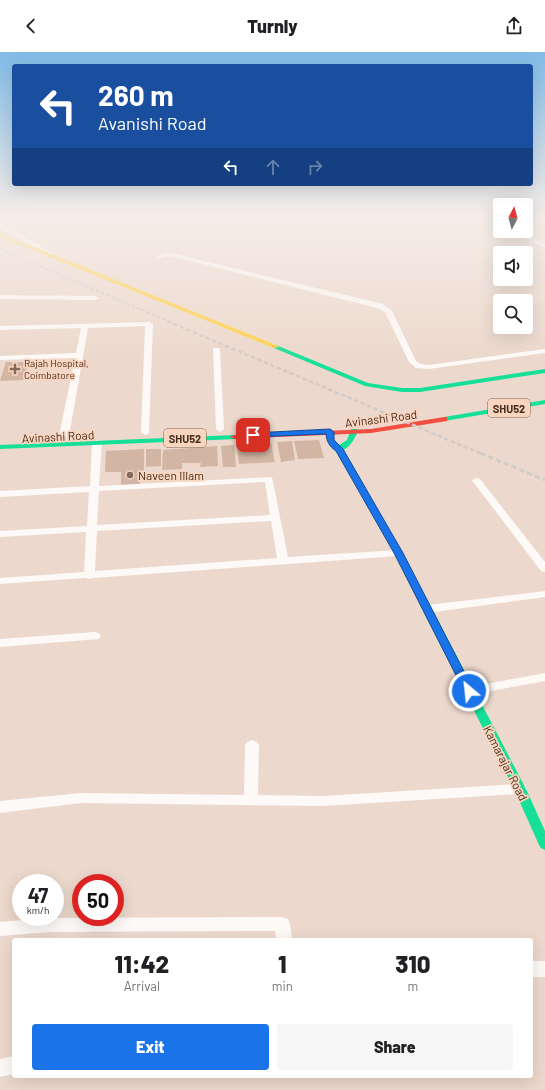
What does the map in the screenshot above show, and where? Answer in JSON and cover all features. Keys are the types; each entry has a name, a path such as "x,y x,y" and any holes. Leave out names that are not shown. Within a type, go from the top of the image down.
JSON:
{"main road":[{"path":"75,265 367,385 402,390 420,390 545,371"},
{"path":"174,305 213,312 383,380 412,382 545,364"},
{"name":"Avinashi Road","path":"413,415 545,393"},
{"name":"Avinashi Road","path":"356,425 371,431 545,402"},
{"path":"339,449 350,441 356,425"},
{"name":"SHU52","path":"0,447 38,441 97,443 130,437 331,428 356,425"},
{"name":"Avinashi Road","path":"0,439 38,441 64,436 130,437 145,432 220,429 331,428"},
{"name":"Kamarajar Road","path":"331,428 330,440 333,445 339,449 398,553 520,789 545,845"}],"street":[{"path":"217,265 380,306 388,311 412,362 419,366 545,351"},
{"path":"0,297 95,298"},
{"path":"0,328 149,324 145,432"},
{"path":"64,436 85,326"},
{"path":"216,350 220,429"},
{"path":"0,358 79,355"},
{"path":"89,576 97,443"},
{"path":"0,494 94,490 270,479 283,562"},
{"path":"477,481 545,569"},
{"path":"0,534 276,518"},
{"path":"0,581 89,576 398,553"},
{"path":"426,609 545,594"},
{"path":"0,643 96,636"},
{"path":"469,691 545,677"},
{"path":"251,800 252,745"},
{"path":"0,807 81,798 323,801 520,789"},
{"path":"0,929 50,925 282,924 284,938"},
{"path":"533,969 545,969"},
{"path":"0,1068 12,1065"}],"building":[{"path":"6,362 29,362 23,380 0,381"},
{"path":"319,440 324,458 298,459 294,441"},
{"path":"292,441 295,460 281,462 277,442"},
{"path":"271,443 275,462 239,464 237,445"},
{"path":"234,445 236,467 223,467 221,446"},
{"path":"217,446 218,466 200,467 201,463 182,463 182,469 162,470 163,450"},
{"path":"144,449 144,470 138,471 140,486 121,486 121,472 105,472 106,451"},
{"path":"146,449 161,449 161,466 146,467"}],"railway":[{"path":"38,265 170,322"},
{"path":"167,321 482,454"},
{"path":"480,453 545,480"}],"traffic: fast":[{"path":"276,347 367,385 402,390 420,390 545,371"},
{"path":"444,419 545,402"},
{"path":"339,449 350,441 354,431"},
{"path":"0,447 234,437"},
{"path":"424,603 520,789 545,845"}],"traffic: slow":[{"path":"75,265 276,347"},
{"path":"330,432 330,440 339,449 398,553 424,603"}],"traffic: jam":[{"path":"234,437 371,431 444,419"}],"place":[{"name":"Rajah Hospital, Coimbatore","path":"15,369"},
{"name":"Naveen Illam","path":"130,475"}],"route":[{"path":"253,435 330,432 330,440 333,445 339,449 398,553 469,691"}]}
